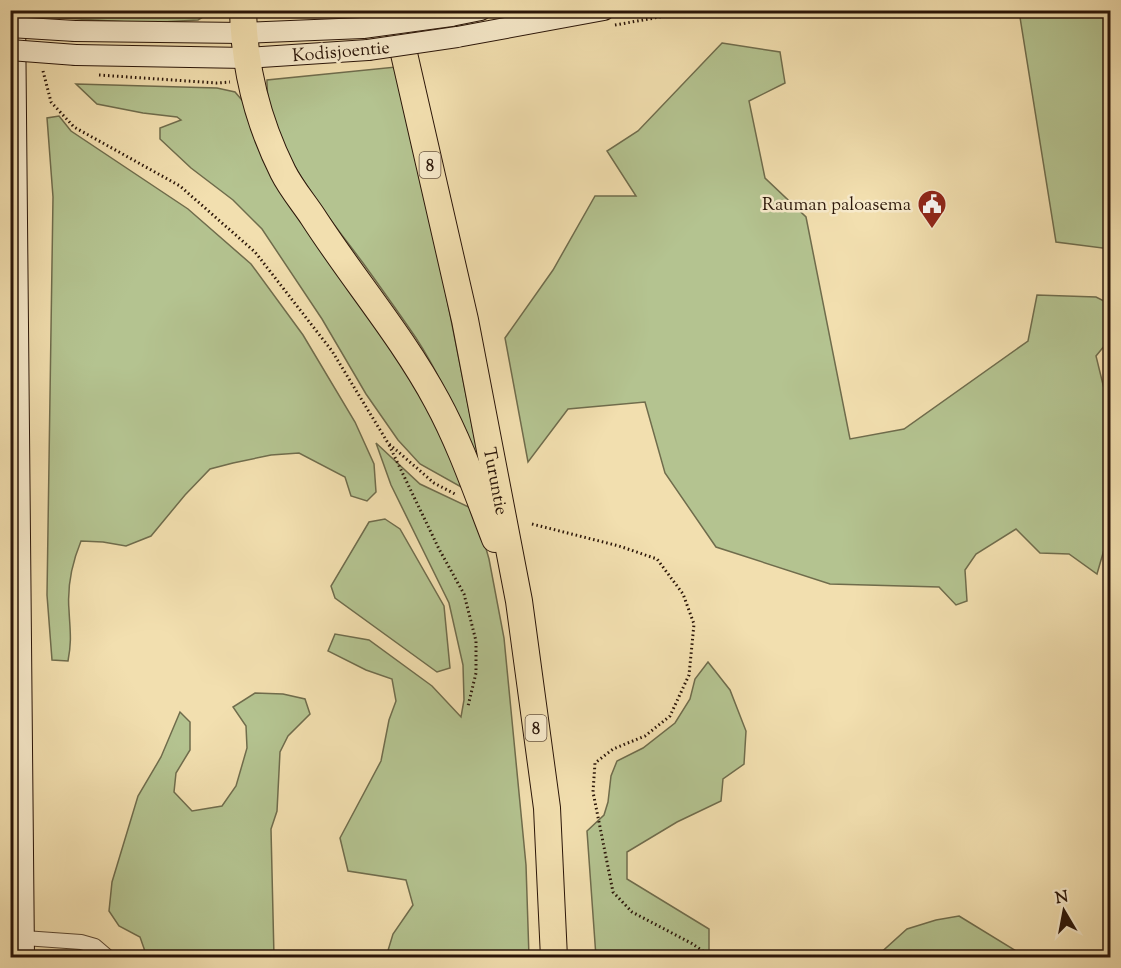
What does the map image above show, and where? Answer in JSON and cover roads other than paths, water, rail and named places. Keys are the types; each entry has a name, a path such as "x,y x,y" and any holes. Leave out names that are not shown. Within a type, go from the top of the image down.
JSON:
{"highway":[{"name":"Turuntie","path":"394,10 465,320 519,601 547,808 554,957"},
{"path":"243,22 248,69 264,128 284,174 333,249 403,345 438,402 468,470 519,601"}],"main road":[{"path":"15,10 12,39 13,268 24,948"},
{"name":"Kodisjoentie","path":"12,39 75,31 243,22 363,28 481,10"},
{"name":"Kodisjoentie","path":"12,39 76,55 248,69 457,37 604,10"}],"street":[{"path":"24,948 81,942 95,946 109,957"}],"place":[{"name":"Rauman paloasema","path":"932,230"}]}
